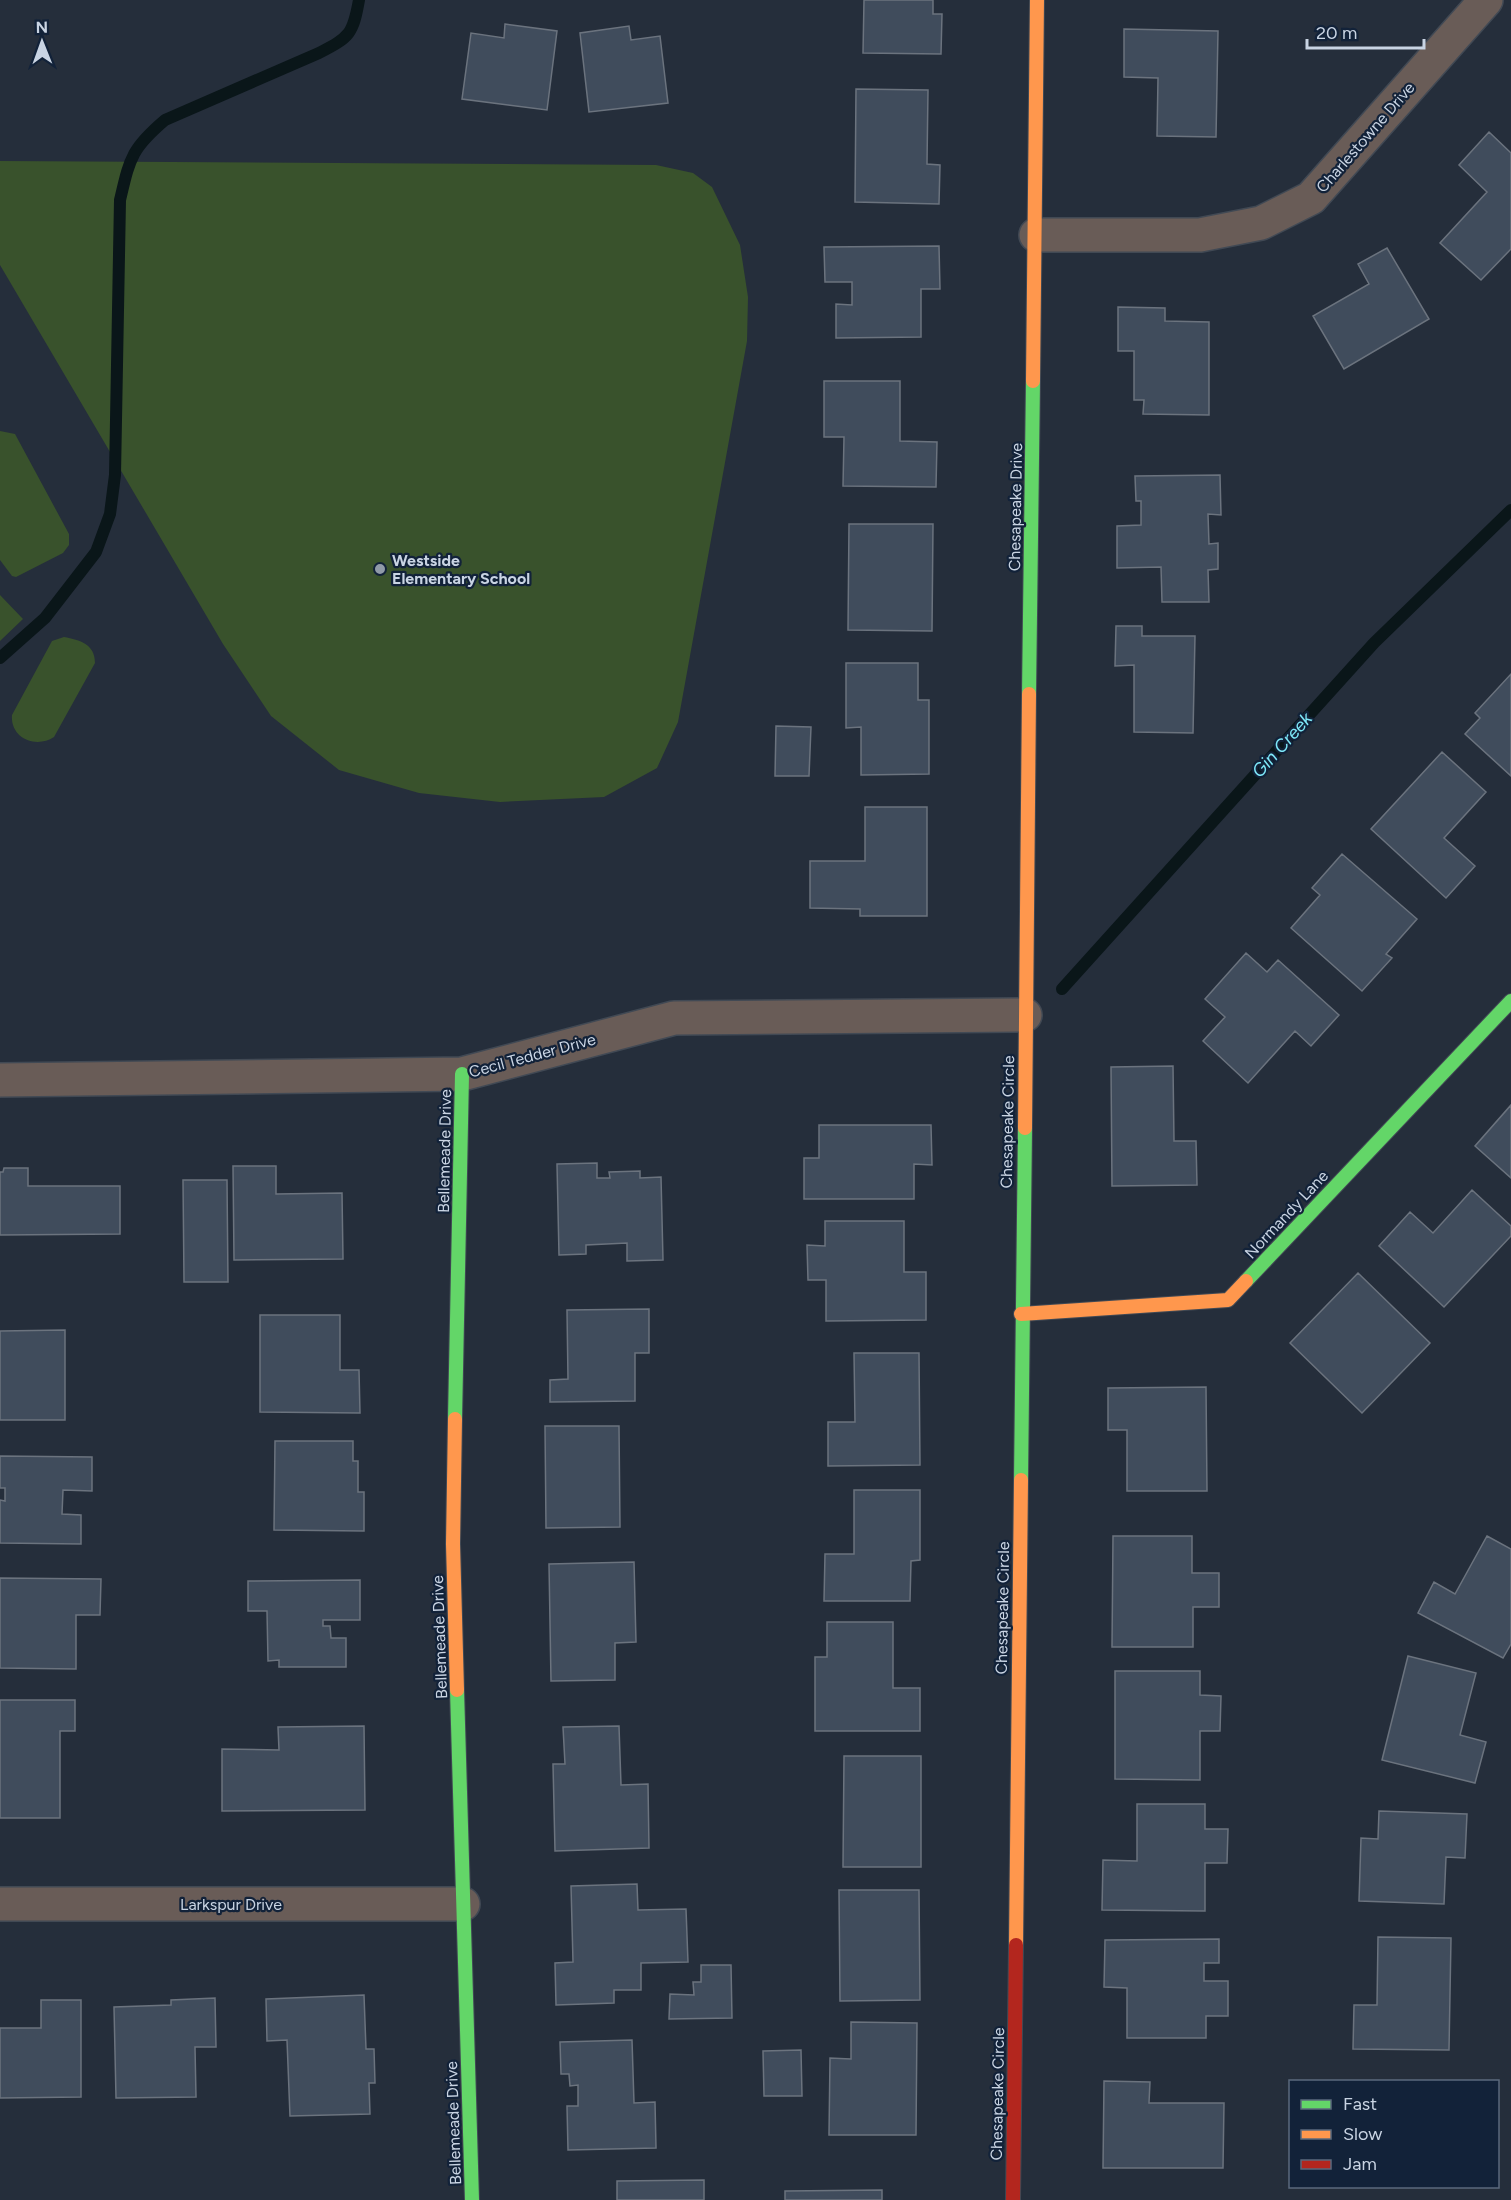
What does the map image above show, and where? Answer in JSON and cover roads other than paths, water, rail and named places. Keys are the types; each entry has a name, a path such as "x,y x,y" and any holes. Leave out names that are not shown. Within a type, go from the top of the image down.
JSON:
{"street":[{"name":"Chesapeake Drive","path":"1025,1015 1037,0"},
{"name":"Charlestowne Drive","path":"1035,235 1200,235 1261,223 1311,198 1486,0"},
{"name":"Normandy Lane","path":"1021,1314 1228,1300 1511,1001"},
{"name":"Cecil Tedder Drive","path":"0,1080 462,1074 674,1018 1025,1015"},
{"name":"Chesapeake Circle","path":"1013,2200 1025,1015"},
{"name":"Bellemeade Drive","path":"462,1074 453,1544 472,2200"},
{"name":"Larkspur Drive","path":"0,1904 463,1904"}],"waterway":[{"path":"0,658 45,618 96,552 110,514 115,475 120,200 126,174 138,147 165,120 337,43 352,27 359,0"},
{"name":"Gin Creek","path":"1062,989 1374,643 1511,510"}],"place":[{"name":"Westside Elementary School","path":"380,569"}]}
